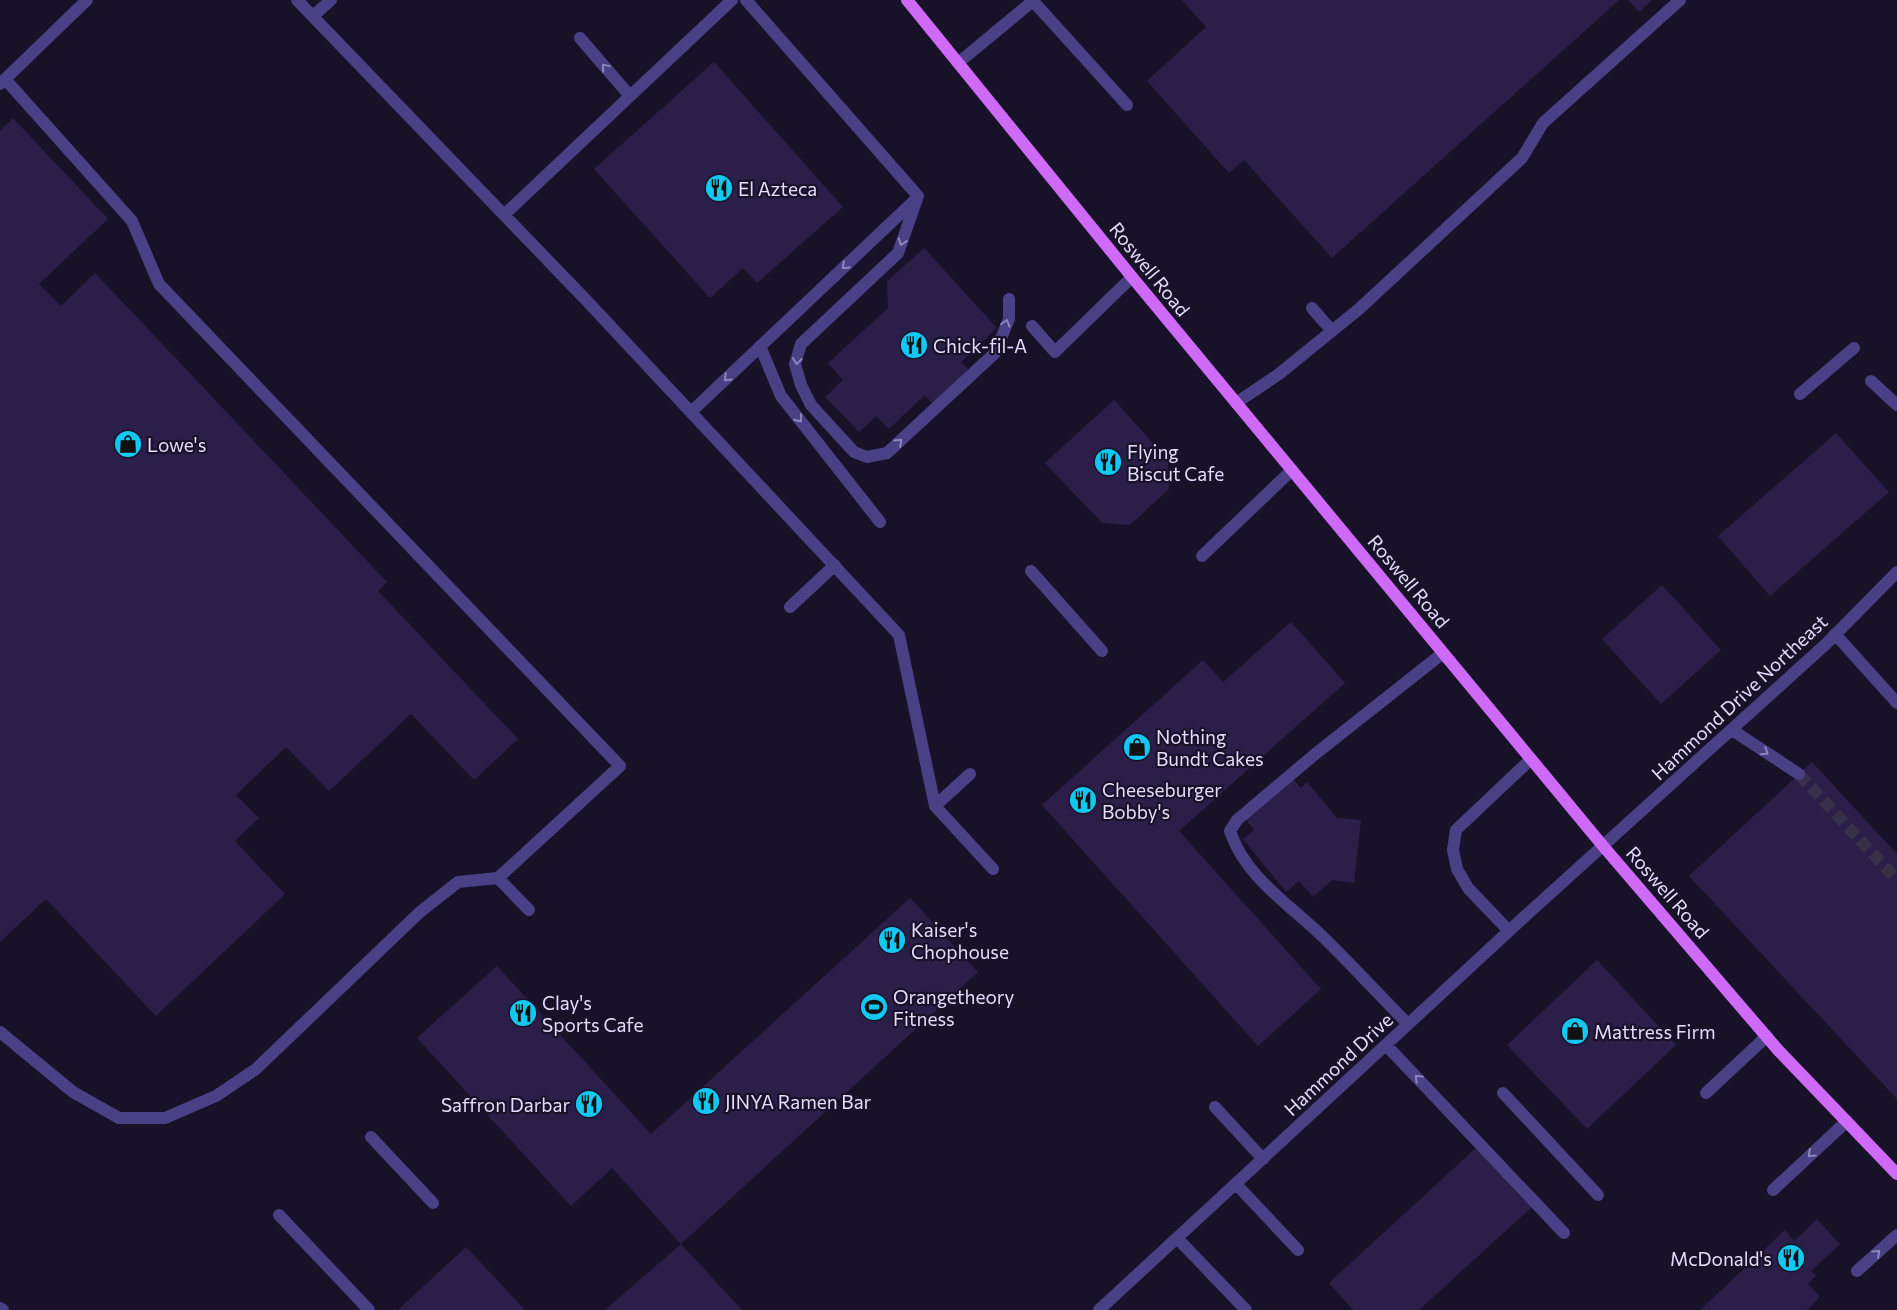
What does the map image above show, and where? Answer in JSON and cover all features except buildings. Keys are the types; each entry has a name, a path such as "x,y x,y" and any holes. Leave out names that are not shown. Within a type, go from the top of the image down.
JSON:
{"main road":[{"name":"Roswell Road","path":"906,0 1132,277 1603,846 1767,1036 1897,1174"}],"street":[{"path":"0,1032 72,1092 119,1118 165,1118 216,1096 256,1069 420,912 458,882 498,878 620,766 159,284 132,221 3,82 87,0"},
{"path":"297,0 691,412 899,635 935,806 993,869"},
{"path":"314,16 331,0"},
{"path":"504,215 732,0"},
{"path":"746,0 918,196"},
{"path":"1236,403 1279,374 1359,310 1522,158 1543,123 1680,0"},
{"path":"958,64 1033,1 1127,105"},
{"path":"580,38 630,96"},
{"path":"918,196 898,253 801,344 795,364 801,385 811,406 854,452 867,457 887,454 995,353 1009,320 1009,299"},
{"path":"691,412 918,196"},
{"path":"1032,326 1055,352 1132,277"},
{"path":"1312,308 1332,331"},
{"path":"760,346 781,396 880,522"},
{"path":"1800,394 1854,348"},
{"path":"1871,381 1897,406"},
{"path":"1202,556 1292,470"},
{"path":"790,608 835,565"},
{"path":"1031,571 1102,651"},
{"name":"Hammond Drive Northeast","path":"1603,846 1732,730 1835,634 1897,572"},
{"path":"1835,634 1896,701"},
{"path":"1408,1024 1322,936 1264,885 1235,847 1230,831 1237,820 1314,755 1444,653"},
{"path":"1732,730 1799,774"},
{"path":"1509,931 1468,888 1457,869 1452,850 1456,830 1531,759"},
{"path":"935,806 970,774"},
{"name":"Hammond Drive","path":"1099,1310 1603,846"},
{"path":"498,878 529,910"},
{"path":"1706,1094 1767,1036"},
{"path":"1386,1045 1564,1233"},
{"path":"1503,1093 1598,1194"},
{"path":"1215,1107 1263,1159"},
{"path":"1773,1190 1847,1121"},
{"path":"371,1137 433,1203"},
{"path":"1236,1184 1298,1250"},
{"path":"279,1215 369,1310"},
{"path":"1857,1271 1897,1235"},
{"path":"1177,1238 1246,1310"}],"tunnel":[{"path":"1799,774 1897,880"}],"place":[{"name":"El Azteca","path":"719,188"},
{"name":"Chick-fil-A","path":"914,345"},
{"name":"Lowe's","path":"128,444"},
{"name":"Flying Biscut Cafe","path":"1108,462"},
{"name":"Nothing Bundt Cakes","path":"1137,747"},
{"name":"Cheeseburger Bobby's","path":"1083,800"},
{"name":"Kaiser's Chophouse","path":"892,940"},
{"name":"Orangetheory Fitness","path":"874,1007"},
{"name":"Clay's Sports Cafe","path":"523,1013"},
{"name":"Mattress Firm","path":"1575,1031"},
{"name":"JINYA Ramen Bar","path":"706,1101"},
{"name":"Saffron Darbar","path":"589,1104"},
{"name":"McDonald's","path":"1791,1258"}]}
